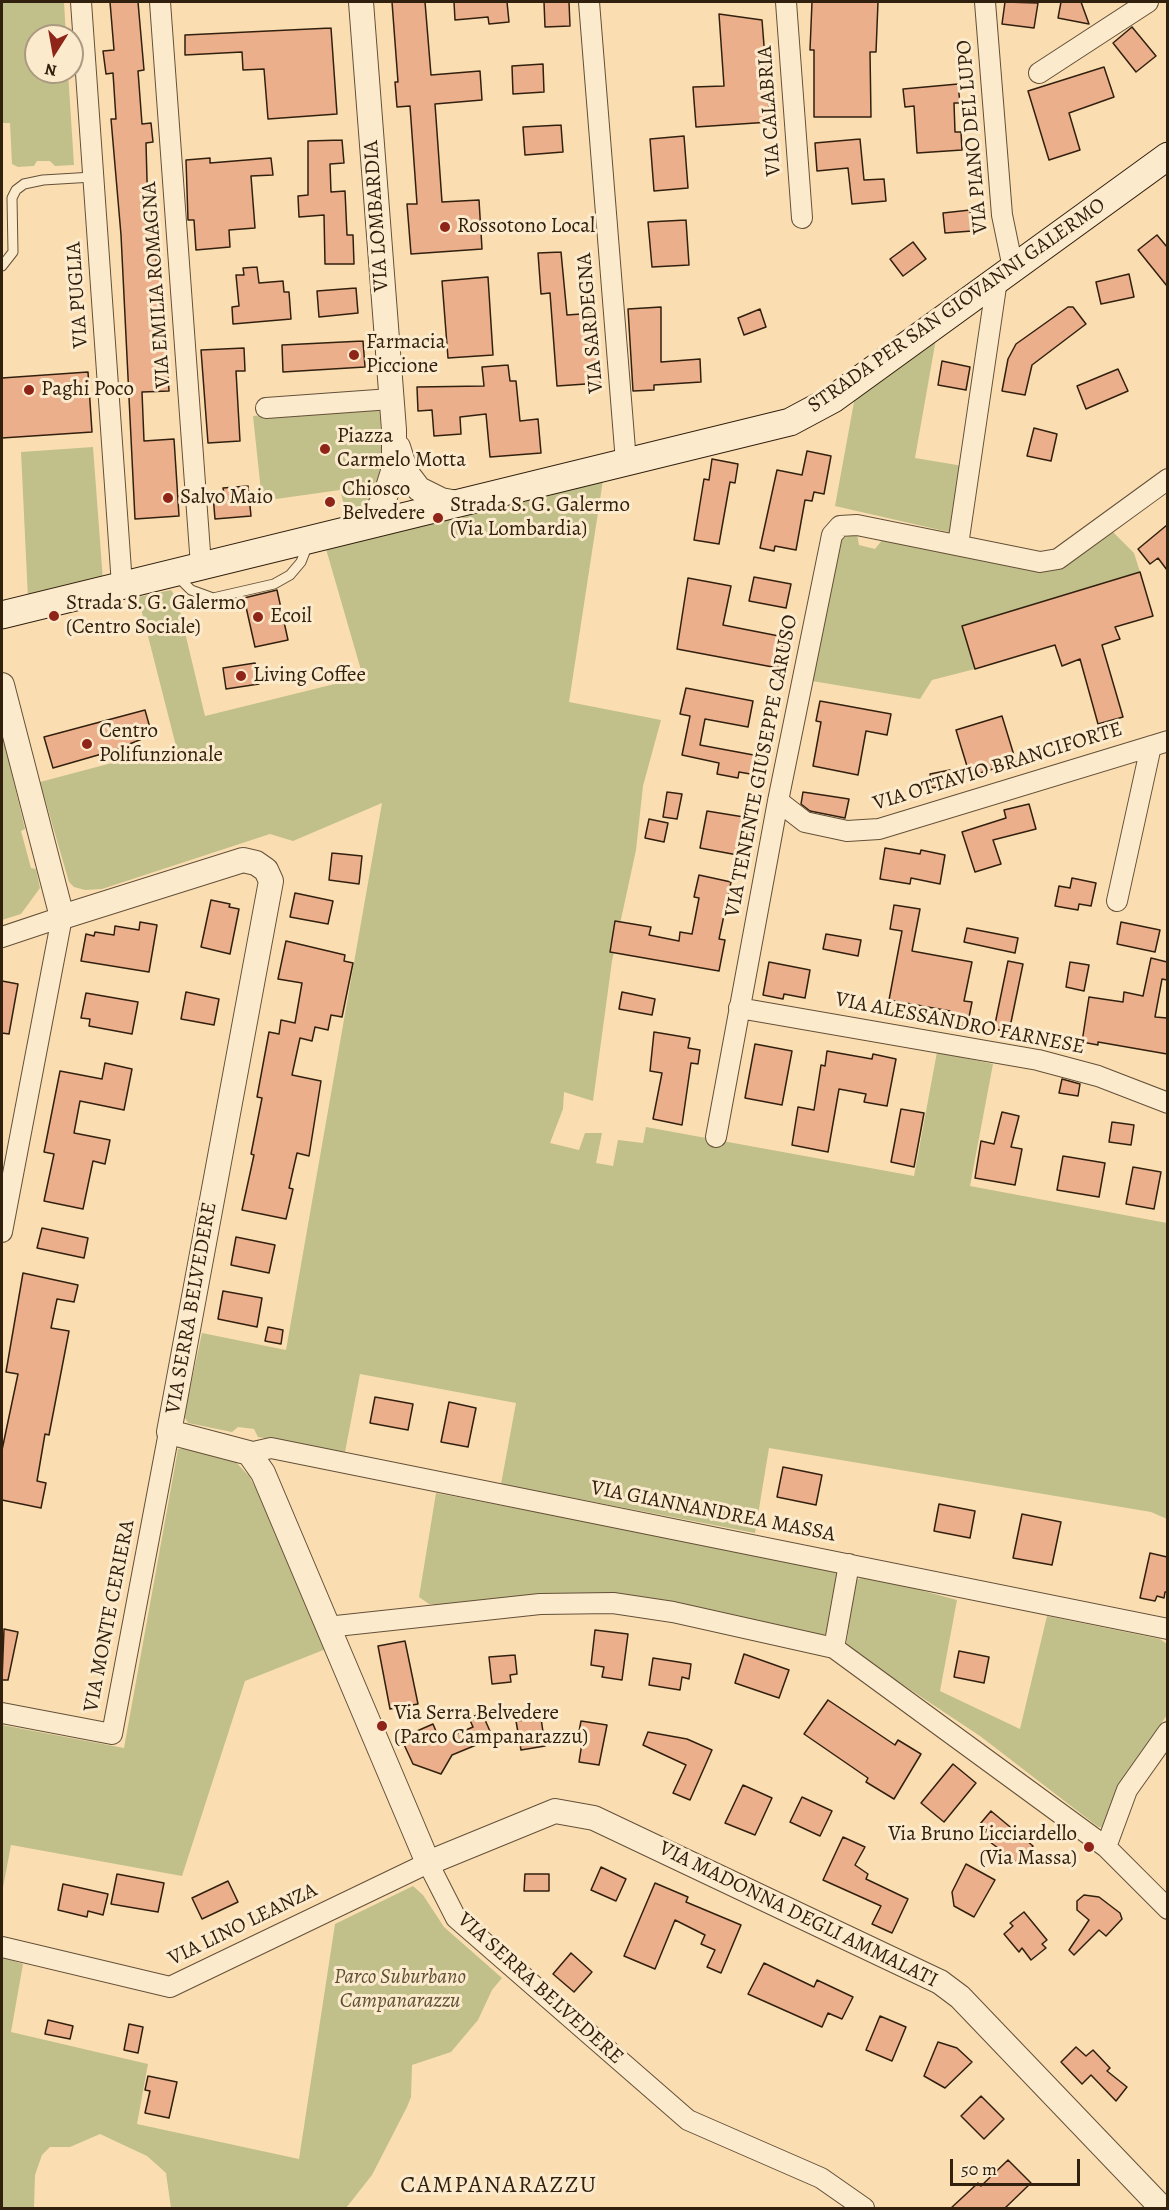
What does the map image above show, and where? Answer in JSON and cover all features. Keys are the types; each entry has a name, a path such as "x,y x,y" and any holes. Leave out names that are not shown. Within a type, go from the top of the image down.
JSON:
{"main road":[{"name":"STRADA PER SAN GIOVANNI GALERMO","path":"2,615 772,427 809,413 1167,156"}],"street":[{"name":"VIA PUGLIA","path":"81,2 122,585"},
{"name":"VIA EMILIA ROMAGNA","path":"160,2 201,566"},
{"name":"VIA LOMBARDIA","path":"362,2 398,477"},
{"name":"VIA SARDEGNA","path":"589,2 626,462"},
{"name":"VIA CALABRIA","path":"786,2 802,218"},
{"name":"VIA PIANO DEL LUPO","path":"985,2 1005,274"},
{"path":"1039,73 1148,2"},
{"path":"958,544 1005,274"},
{"path":"266,408 391,399"},
{"path":"398,477 441,500 457,503"},
{"path":"398,477 408,494 405,516"},
{"path":"360,527 375,514 398,477"},
{"name":"VIA TENENTE GIUSEPPE CARUSO","path":"717,1137 778,801 832,535 840,526 856,525 1040,562 1058,559 1167,479"},
{"path":"2,685 62,916 2,1232"},
{"path":"1117,901 1159,743"},
{"name":"VIA OTTAVIO BRANCIFORTE","path":"778,801 805,822 847,831 879,829 1159,743"},
{"name":"VIA SERRA BELVEDERE","path":"62,916 243,860 256,862 266,870 271,880 169,1432 249,1453 263,1473 428,1863 456,1918 688,2120 821,2178 864,2208"},
{"path":"2,937 62,916"},
{"name":"VIA ALESSANDRO FARNESE","path":"739,1008 1038,1060 1098,1076 1167,1103"},
{"name":"VIA MONTE CERIERA","path":"2,1713 112,1734 169,1432"},
{"name":"VIA GIANNANDREA MASSA","path":"249,1453 271,1448 1167,1629"},
{"path":"834,1648 849,1564"},
{"path":"327,1627 540,1604 613,1603 674,1612 834,1648 1106,1847 1167,1909"},
{"path":"1106,1847 1127,1790 1167,1732"},
{"name":"VIA MADONNA DEGLI AMMALATI","path":"428,1863 555,1811 594,1818 940,1982 960,1997 1162,2208"},
{"name":"VIA LINO LEANZA","path":"2,1947 170,1987 428,1863"}],"lane":[{"path":"2,266 13,252 12,198 16,190 24,184 43,180 93,177"},
{"path":"173,572 191,590 213,598 274,584 290,574 301,562 310,539"}],"green space":[{"path":"2,2 64,2 65,24 24,24 24,84 69,84 74,165 55,166 50,161 37,161 34,166 18,167 12,164 10,123 2,123"},
{"path":"937,333 915,458 963,466 953,533 835,506 856,391"},
{"path":"379,406 383,459 372,499 361,512 348,520 340,490 262,501 253,416"},
{"path":"93,447 103,581 28,599 21,452"},
{"path":"603,480 569,702 661,720 643,786 636,850 612,961 593,1101 564,1092 563,1109 550,1143 579,1150 585,1133 602,1133 596,1163 613,1166 618,1140 643,1143 646,1127 914,1176 937,1052 993,1064 970,1186 1167,1223 1167,1519 1151,1512 769,1448 755,1533 501,1484 516,1403 360,1374 345,1452 258,1437 254,1429 238,1427 232,1432 188,1423 184,1416 202,1333 286,1350 382,803 293,841 270,834 102,889 85,890 74,887 69,882 40,782 176,746 138,597 171,590 177,599 205,716 363,677 326,549"},
{"path":"1112,531 1134,553 1140,572 962,626 975,669 932,680 920,699 812,681 838,547 842,538 857,534 859,545 875,549 883,539 1021,569 1044,570"},
{"path":"2,733 25,829 21,831 31,868 36,869 40,888 21,914 2,920"},
{"path":"193,1447 230,1456 249,1476 262,1500 326,1649 245,1681 182,1876 11,1845 2,1893 2,1725 124,1748 178,1449"},
{"path":"436,1493 808,1564 837,1573 840,1583 829,1631 823,1636 674,1606 451,1606 429,1604 419,1597"},
{"path":"868,1576 957,1600 940,1691 1020,1729 1047,1616 1160,1639 1167,1644 1167,1715 1122,1781 1108,1822 1102,1828 980,1736 846,1647 855,1580"},
{"name":"Parco Suburbano Campanarazzu","path":"413,1886 423,1895 444,1927 502,1978 492,1990 478,2020 451,2052 412,2065 411,2097 407,2107 372,2175 346,2208 171,2208 166,2173 147,2156 100,2134 70,2147 50,2147 42,2155 35,2175 34,2208 2,2208 2,1957 23,1964 11,2032 148,2064 137,2124 299,2159 335,1924"}],"building":[{"path":"110,2 138,2 144,70 138,71 142,124 151,123 153,142 146,143 147,180 151,233 155,233 157,276 162,275 169,391 142,392 144,441 174,439 179,516 135,519 121,235 111,119 116,119 113,73 106,74 103,51 114,50"},
{"path":"392,2 425,2 431,75 480,71 482,100 435,104 442,202 479,200 482,249 411,254 407,204 417,204 410,106 397,107 395,82 398,82"},
{"path":"454,2 507,2 509,22 489,24 488,17 455,20"},
{"path":"544,2 569,2 570,26 545,27"},
{"path":"812,2 878,2 876,52 870,52 871,117 814,117 814,50 810,50"},
{"path":"1005,2 1038,3 1034,28 1002,24"},
{"path":"1061,2 1081,2 1089,24 1058,18"},
{"path":"719,14 762,20 770,122 696,127 693,87 724,86"},
{"path":"1132,27 1156,56 1136,72 1113,43"},
{"path":"331,28 337,114 268,119 264,69 243,70 242,52 185,55 185,35"},
{"path":"543,64 544,92 513,94 512,66"},
{"path":"1104,67 1114,97 1069,113 1080,150 1049,160 1028,91"},
{"path":"958,84 960,103 954,103 955,132 961,132 962,150 917,153 914,106 905,107 903,89"},
{"path":"561,125 563,152 525,155 523,127"},
{"path":"684,136 688,188 654,191 650,139"},
{"path":"860,139 864,180 884,179 886,201 852,204 848,168 817,171 815,143"},
{"path":"342,140 344,163 330,164 331,192 345,191 347,235 353,235 354,264 325,264 324,215 299,217 298,196 308,195 308,141"},
{"path":"210,158 210,163 271,158 273,175 251,176 255,228 229,230 230,247 196,250 194,220 188,220 186,160"},
{"path":"970,210 972,231 945,233 943,213"},
{"path":"686,220 689,265 652,267 648,222"},
{"path":"1157,235 1167,247 1167,286 1138,250"},
{"path":"913,242 926,259 903,276 890,259"},
{"path":"561,252 567,315 595,313 600,383 557,386 550,293 541,294 538,253"},
{"path":"257,267 259,283 283,281 284,292 289,292 291,319 233,324 232,307 239,306 236,275 244,275 243,268"},
{"path":"1129,274 1134,297 1101,304 1096,282"},
{"path":"488,277 493,355 448,358 442,281"},
{"path":"356,288 358,313 319,317 317,291"},
{"path":"661,307 661,362 700,359 701,382 654,385 654,390 633,391 628,309"},
{"path":"1068,307 1073,307 1086,324 1032,365 1025,395 1002,391 1008,359 1016,344"},
{"path":"760,309 766,327 744,335 738,318"},
{"path":"363,341 365,367 283,372 282,345"},
{"path":"244,348 245,371 236,371 240,441 208,443 201,350"},
{"path":"942,361 970,367 966,390 938,385"},
{"path":"508,365 510,381 516,381 520,421 538,419 541,453 490,457 486,414 460,417 461,434 434,436 432,410 418,411 417,387 484,386 482,367"},
{"path":"1118,369 1128,391 1086,409 1077,386"},
{"path":"88,372 92,432 2,438 2,378"},
{"path":"1034,428 1057,434 1051,461 1027,456"},
{"path":"807,451 831,456 824,494 814,492 812,501 805,500 796,550 775,546 774,551 760,548 777,470 802,475"},
{"path":"712,459 738,464 735,483 730,482 719,544 694,540 704,479 709,480"},
{"path":"248,486 251,516 215,519 213,495 224,494 223,488"},
{"path":"1167,525 1167,570 1158,558 1150,564 1138,549"},
{"path":"1140,572 1153,616 1115,627 1120,639 1102,645 1123,717 1098,724 1080,659 1062,666 1055,645 975,669 962,626"},
{"path":"754,577 791,584 786,608 749,601"},
{"path":"688,578 731,586 723,625 784,637 778,668 677,649"},
{"path":"277,590 288,640 255,647 244,598"},
{"name":"Living Coffee","path":"255,663 259,684 226,689 223,668"},
{"path":"686,688 753,701 748,727 705,719 700,745 759,756 756,775 739,772 738,778 717,774 719,763 682,755 690,716 680,714"},
{"path":"820,701 891,714 887,735 866,731 858,775 813,766 821,722 816,721"},
{"name":"Centro Polifunzionale","path":"145,710 152,735 112,751 53,768 44,737"},
{"path":"1002,716 1016,762 970,776 956,730"},
{"path":"950,770 952,785 932,788 930,774"},
{"path":"667,792 682,794 677,819 663,817"},
{"path":"803,792 849,799 845,818 810,811 801,804"},
{"path":"1029,804 1036,829 993,840 1001,864 975,872 962,832 1006,818 1004,810"},
{"path":"707,811 750,818 743,856 700,848"},
{"path":"649,819 668,823 664,842 645,838"},
{"path":"885,848 920,854 921,850 945,855 940,884 911,878 910,884 880,879"},
{"path":"332,853 362,856 359,884 329,880"},
{"path":"699,875 731,882 719,939 725,940 719,971 610,952 615,921 651,927 649,935 679,941 680,932 692,934 699,898 694,897"},
{"path":"1072,878 1096,883 1091,906 1079,904 1078,910 1055,906 1059,886 1070,888"},
{"path":"295,893 333,901 328,924 290,917"},
{"path":"211,900 230,904 229,907 239,909 230,954 201,947"},
{"path":"894,905 920,909 912,951 972,962 964,1001 972,1002 967,1027 947,1023 950,1011 889,1000 902,931 890,929"},
{"path":"140,922 157,925 149,972 81,961 86,934 94,936 95,932 114,935 115,926 139,930"},
{"path":"1121,922 1160,930 1155,952 1117,944"},
{"path":"967,928 1018,938 1015,953 964,942"},
{"path":"826,934 861,940 858,956 823,949"},
{"path":"286,941 345,955 344,961 353,963 342,1017 331,1015 328,1030 315,1027 312,1041 300,1038 292,1075 321,1081 309,1156 297,1153 289,1188 293,1189 286,1219 242,1210 254,1155 251,1154 262,1098 257,1097 269,1032 279,1034 281,1020 295,1023 302,983 278,979"},
{"path":"1151,958 1167,962 1167,980 1162,979 1155,1017 1167,1018 1167,1054 1098,1042 1098,1045 1082,1042 1089,997 1123,1002 1124,992 1143,996"},
{"path":"1008,961 1023,964 1009,1032 994,1029"},
{"path":"769,962 810,970 805,998 784,994 783,999 763,995"},
{"path":"1070,962 1089,965 1084,991 1066,987"},
{"path":"2,981 18,984 9,1034 2,1033"},
{"path":"186,992 219,999 214,1025 181,1019"},
{"path":"622,992 655,999 652,1015 619,1009"},
{"path":"86,993 138,1002 132,1034 89,1026 90,1019 81,1018"},
{"path":"654,1032 690,1038 688,1048 700,1050 698,1064 691,1063 682,1125 653,1119 662,1073 650,1071"},
{"path":"755,1044 792,1051 782,1105 745,1098"},
{"path":"827,1051 872,1059 873,1054 896,1059 887,1106 864,1102 866,1094 839,1089 828,1152 792,1145 798,1107 814,1110 821,1065 825,1066"},
{"path":"105,1063 132,1069 124,1110 80,1101 74,1133 110,1140 105,1164 93,1161 83,1209 44,1201 54,1154 44,1152 60,1071 102,1079"},
{"path":"1062,1079 1080,1084 1078,1096 1059,1093"},
{"path":"901,1109 924,1113 914,1167 891,1162"},
{"path":"1002,1112 1019,1116 1011,1147 1022,1149 1015,1185 975,1178 981,1141 994,1144"},
{"path":"1112,1122 1134,1125 1131,1145 1109,1142"},
{"path":"1063,1156 1105,1163 1099,1197 1057,1190"},
{"path":"1133,1167 1161,1172 1154,1209 1126,1204"},
{"path":"42,1228 88,1238 84,1258 37,1248"},
{"path":"236,1237 275,1245 269,1273 231,1265"},
{"path":"23,1273 78,1285 74,1302 57,1299 51,1328 69,1331 49,1435 45,1434 37,1481 46,1483 41,1508 2,1500 2,1450 18,1374 6,1372"},
{"path":"223,1291 262,1298 257,1327 218,1319"},
{"path":"268,1327 283,1330 281,1344 265,1341"},
{"path":"375,1397 413,1404 408,1430 370,1423"},
{"path":"449,1402 476,1408 468,1447 441,1442"},
{"path":"783,1467 822,1475 816,1505 777,1497"},
{"path":"939,1504 975,1511 970,1538 934,1531"},
{"path":"1022,1514 1061,1522 1052,1565 1013,1558"},
{"path":"1150,1553 1167,1557 1167,1592 1164,1598 1157,1596 1155,1601 1140,1598"},
{"path":"4,1629 18,1632 8,1680 2,1680"},
{"path":"595,1630 628,1634 622,1680 602,1677 604,1667 591,1665"},
{"path":"405,1641 418,1704 390,1709 378,1646"},
{"path":"959,1651 989,1657 984,1683 954,1677"},
{"path":"744,1654 789,1670 779,1698 735,1683"},
{"path":"515,1655 517,1674 510,1675 511,1682 492,1684 489,1657"},
{"path":"653,1658 691,1664 689,1679 682,1677 680,1690 649,1685"},
{"path":"828,1700 895,1745 898,1740 921,1754 894,1799 866,1782 868,1778 804,1734"},
{"path":"482,1713 493,1738 452,1755 441,1774 413,1764 401,1738 433,1724 440,1741 473,1727 469,1718"},
{"path":"541,1718 545,1746 521,1750 516,1721"},
{"path":"581,1721 607,1725 599,1765 579,1762 582,1743 577,1742"},
{"path":"648,1732 687,1739 712,1750 690,1800 673,1793 686,1765 643,1745"},
{"path":"953,1764 976,1783 944,1822 921,1803"},
{"path":"743,1785 772,1798 755,1835 725,1823"},
{"path":"802,1797 832,1811 820,1836 790,1822"},
{"path":"991,1811 1033,1846 1019,1864 982,1836 987,1830 980,1824"},
{"path":"843,1837 865,1847 855,1865 868,1874 866,1879 908,1899 892,1933 872,1924 881,1906 823,1880"},
{"path":"966,1864 995,1880 974,1917 954,1906 952,1892"},
{"path":"601,1867 626,1879 616,1901 591,1890"},
{"path":"117,1874 164,1883 158,1912 111,1904"},
{"path":"525,1874 549,1874 549,1891 524,1891"},
{"path":"228,1881 238,1902 202,1919 192,1898"},
{"path":"655,1883 688,1897 686,1902 741,1925 721,1973 707,1967 715,1950 701,1944 705,1935 675,1920 655,1969 624,1956"},
{"path":"63,1884 108,1894 103,1915 88,1911 87,1917 58,1910"},
{"path":"1084,1895 1099,1897 1120,1913 1122,1919 1106,1936 1099,1930 1074,1955 1069,1950 1089,1920 1077,1910 1077,1901"},
{"path":"1024,1912 1047,1940 1042,1944 1046,1948 1031,1960 1022,1948 1019,1952 1004,1934 1013,1926 1010,1923"},
{"path":"571,1953 592,1972 574,1992 553,1974"},
{"path":"764,1963 814,1987 817,1980 853,1997 842,2019 828,2013 822,2027 748,1994"},
{"path":"880,2016 906,2027 892,2061 866,2050"},
{"path":"48,2020 73,2026 70,2039 45,2034"},
{"path":"129,2024 143,2027 138,2053 124,2050"},
{"path":"938,2042 957,2048 972,2062 945,2088 924,2076"},
{"path":"1076,2047 1086,2056 1093,2050 1110,2068 1107,2071 1127,2087 1116,2101 1091,2075 1082,2084 1061,2062"},
{"path":"148,2076 177,2082 169,2118 145,2113 150,2091 145,2090"},
{"path":"981,2096 1004,2119 984,2139 961,2116"},
{"path":"1008,2160 1031,2183 1005,2208 951,2208 978,2183 981,2186"}],"place":[{"name":"Rossotono Local","path":"445,227"},
{"name":"Farmacia Piccione","path":"354,355"},
{"name":"Paghi Poco","path":"29,390"},
{"name":"Piazza Carmelo Motta","path":"325,449"},
{"name":"Salvo Maio","path":"168,498"},
{"name":"Chiosco Belvedere","path":"330,502"},
{"name":"Strada S. G. Galermo (Via Lombardia)","path":"438,518"},
{"name":"Strada S. G. Galermo (Centro Sociale)","path":"54,616"},
{"name":"Ecoil","path":"258,617"},
{"name":"Living Coffee","path":"241,676"},
{"name":"Centro Polifunzionale","path":"87,744"},
{"name":"Via Serra Belvedere (Parco Campanarazzu)","path":"382,1726"},
{"name":"Via Bruno Licciardello (Via Massa)","path":"1089,1847"}],"district":[{"name":"CAMPANARAZZU","path":"499,2186"}]}
